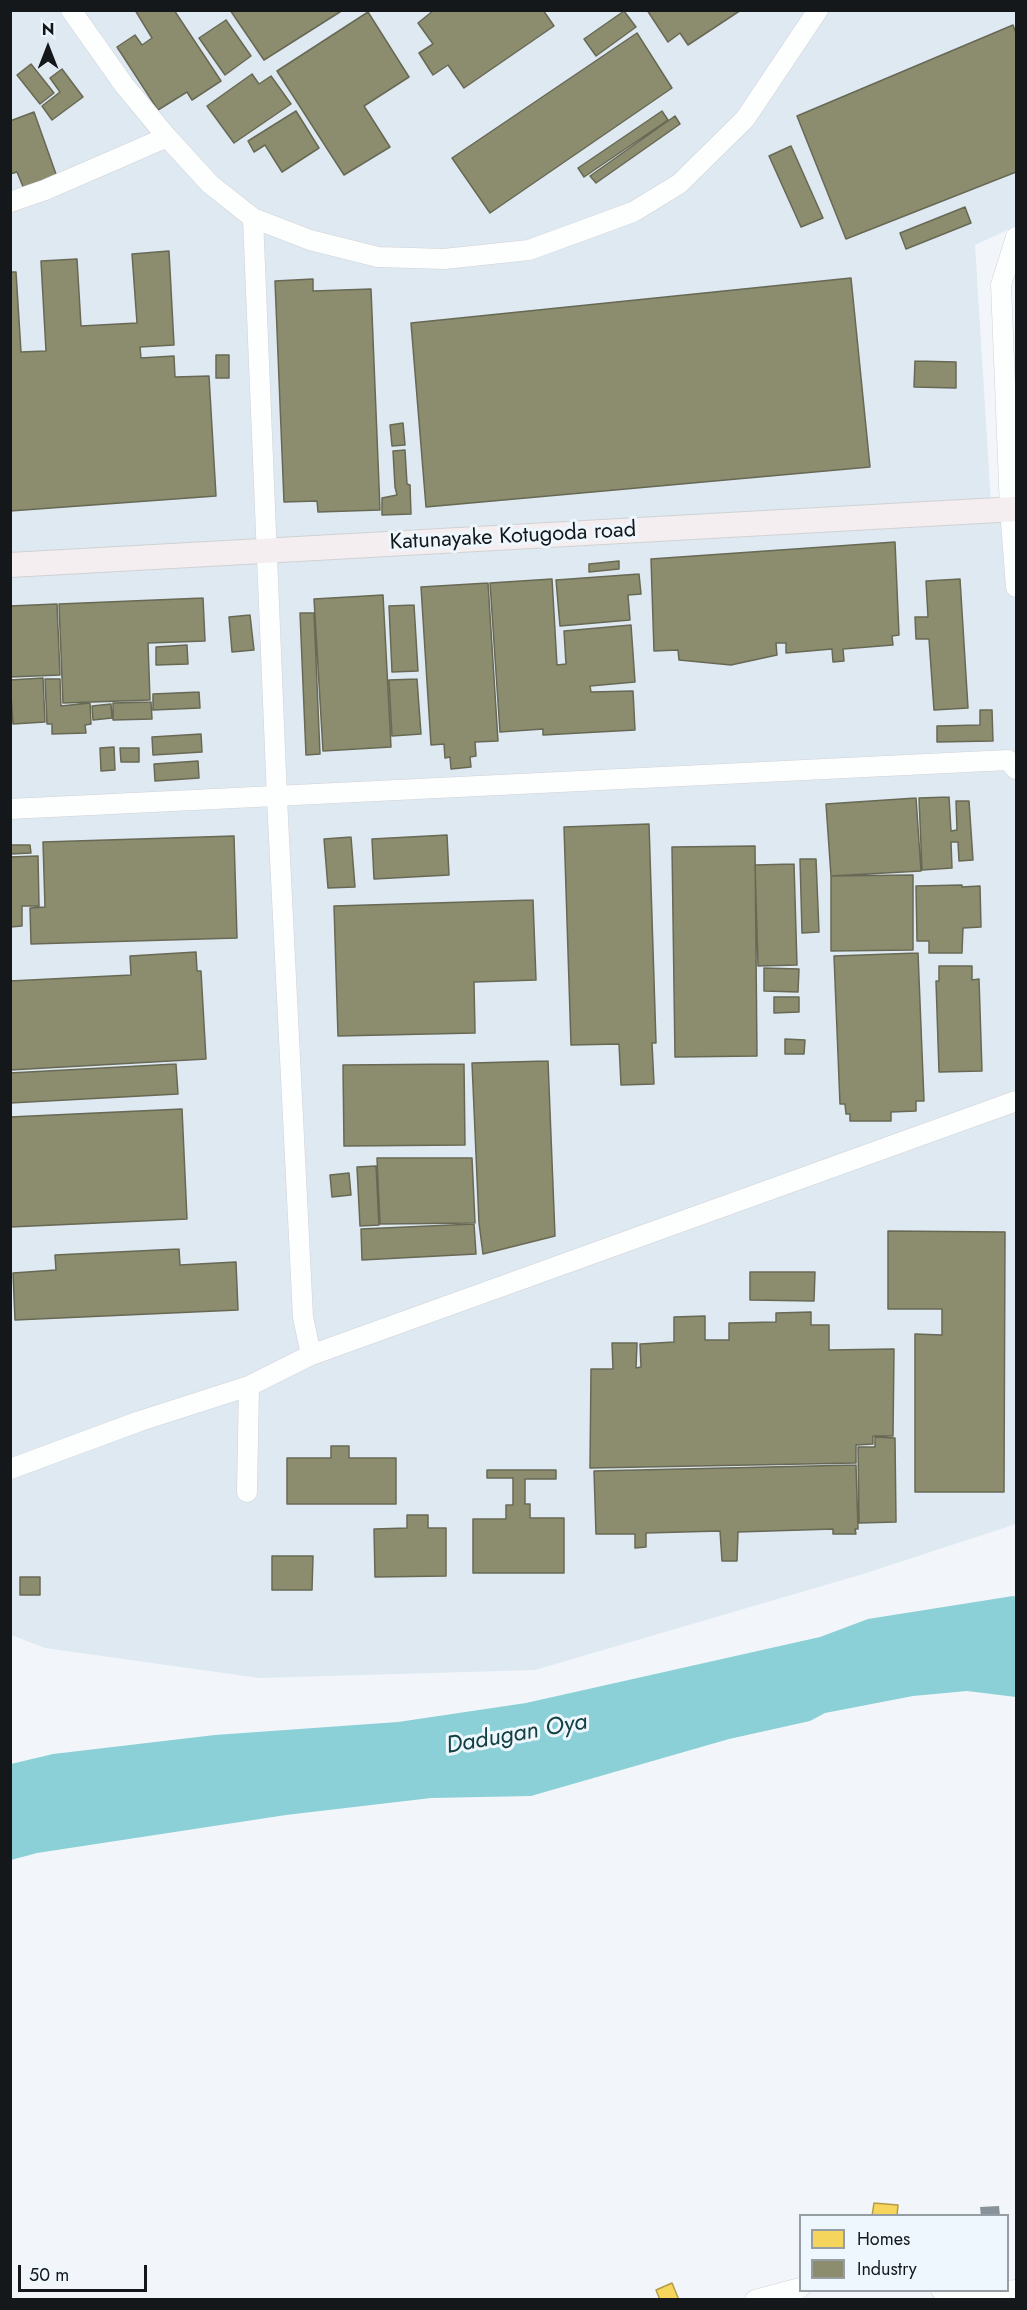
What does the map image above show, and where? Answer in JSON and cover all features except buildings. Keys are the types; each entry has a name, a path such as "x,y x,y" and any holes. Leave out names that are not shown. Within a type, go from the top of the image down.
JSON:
{"main road":[{"name":"Katunayake Kotugoda road","path":"10,565 1013,509"}],"street":[{"path":"71,10 124,84 167,137 210,184 253,218 310,240 378,256 444,259 529,250 633,212 679,184 745,119 818,10"},
{"path":"10,202 45,190 167,137"},
{"path":"253,218 277,798 303,1317 311,1355"},
{"path":"1017,237 1001,285 1017,587"},
{"path":"10,809 277,798 1008,760 1017,769"},
{"path":"10,1469 140,1421 249,1386 311,1355 1017,1101"},
{"path":"247,1492 249,1386"},
{"path":"755,2300 799,2289"},
{"path":"951,2292 965,2295 996,2292"}],"shaded area":[{"path":"10,11 1016,11 1016,226 975,245 992,519 1016,518 1016,1524 863,1574 535,1670 259,1678 45,1648 11,1635"}],"water":[{"name":"Dadugan Oya","path":"1016,1597 1016,1697 967,1691 913,1696 825,1713 810,1721 729,1739 531,1796 431,1798 286,1815 37,1853 11,1860 11,1764 53,1754 215,1735 398,1722 526,1703 820,1637 868,1619"}]}
